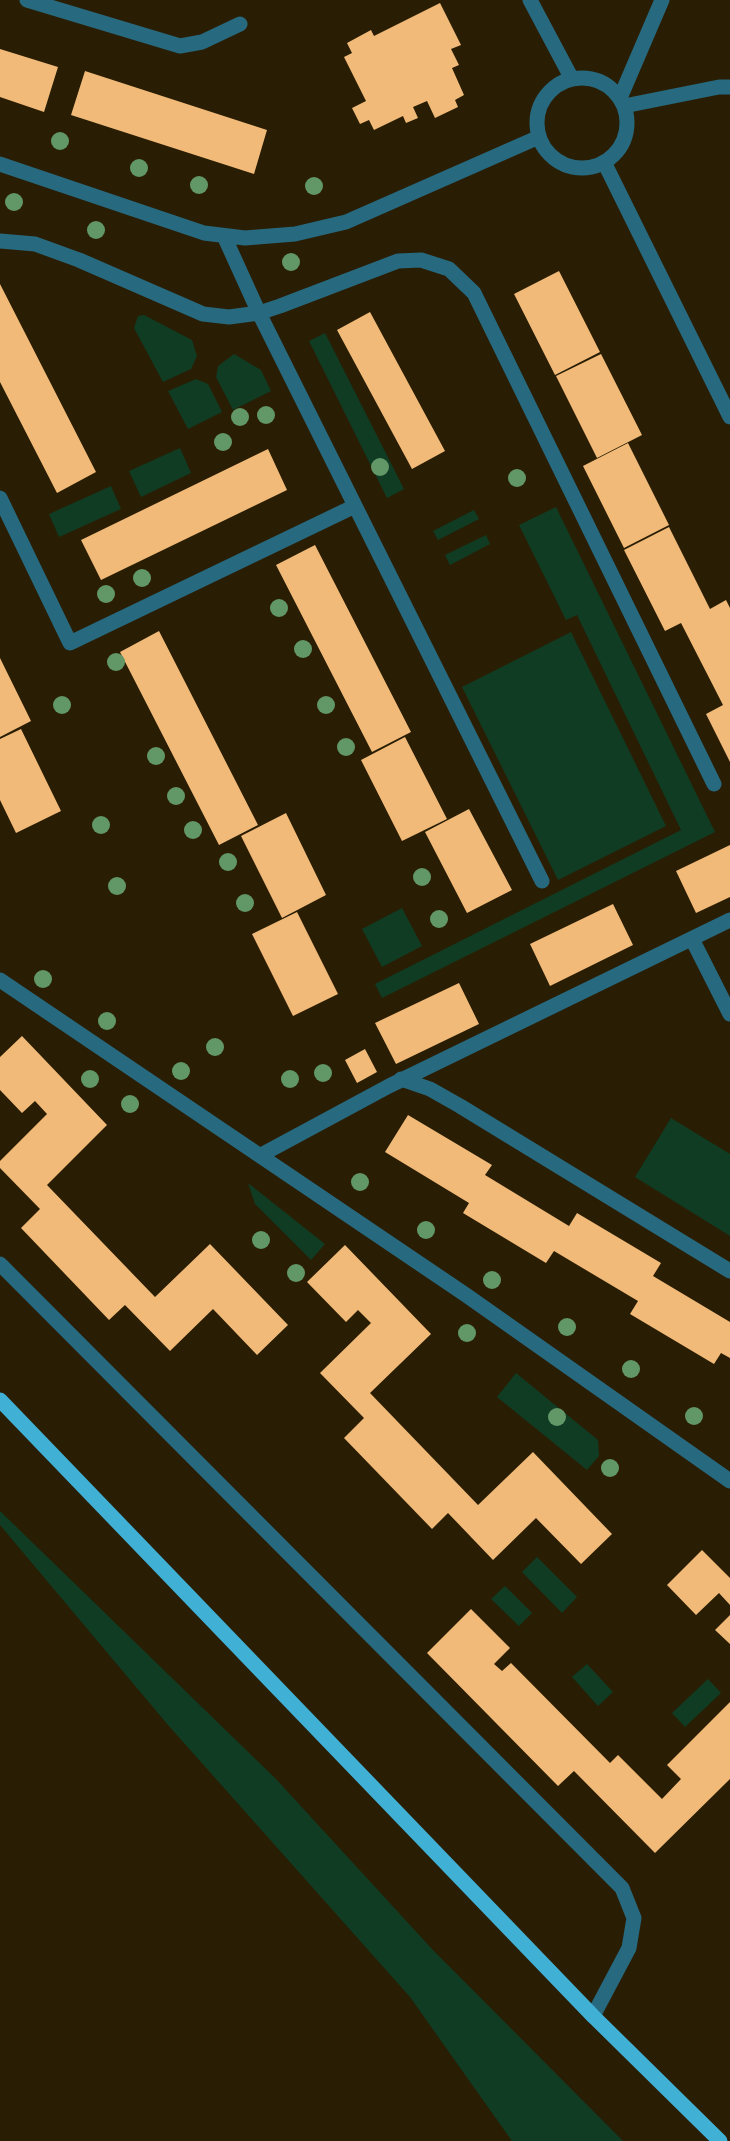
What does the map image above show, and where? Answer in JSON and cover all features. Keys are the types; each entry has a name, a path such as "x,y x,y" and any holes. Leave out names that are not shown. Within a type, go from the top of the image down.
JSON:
{"main road":[{"path":"0,1400 593,2016 720,2141"}],"street":[{"path":"27,0 180,46 202,42 240,24"},
{"path":"530,0 572,79"},
{"path":"622,102 662,0"},
{"path":"586,78 599,81 611,88 622,102 627,119 626,132 614,154 604,162 592,166 566,165 545,149 539,137 537,122 539,107 546,94 558,84 572,79 586,78"},
{"path":"622,102 730,87"},
{"path":"0,164 204,233 244,238 295,234 346,222 539,137"},
{"path":"604,162 730,417"},
{"path":"224,236 259,313 542,881"},
{"path":"0,241 34,244 79,260 203,314 229,317 259,313 398,261 421,260 449,269 474,293 714,784"},
{"path":"0,498 70,642 355,506"},
{"path":"261,1155 401,1079 730,920"},
{"path":"692,939 730,1014"},
{"path":"3,988 261,1155 466,1295 730,1481"},
{"path":"401,1079 430,1089 460,1106 730,1271"},
{"path":"0,1264 622,1888 634,1918 629,1948 593,2016"}],"green space":[{"path":"144,315 192,340 197,356 191,369 163,382 134,328 138,316"},
{"path":"325,333 404,489 387,498 309,341"},
{"path":"234,354 261,370 271,391 233,410 216,377 218,366"},
{"path":"196,379 208,384 222,412 188,429 168,391"},
{"path":"180,448 191,473 141,497 129,471"},
{"path":"111,486 121,509 59,537 49,514"},
{"path":"556,507 715,832 382,998 375,984 681,830 577,615 566,620 519,525"},
{"path":"474,510 479,519 438,540 433,531"},
{"path":"486,535 490,544 450,565 445,555"},
{"path":"571,632 666,826 558,880 462,687"},
{"path":"402,908 422,946 382,967 362,929"},
{"path":"671,1118 730,1154 730,1236 635,1177"},
{"path":"248,1183 325,1244 311,1260 255,1204"},
{"path":"516,1373 598,1440 599,1456 587,1470 497,1397"},
{"path":"0,1511 276,1779 432,1949 623,2141 512,2141 410,1997 168,1725 0,1525"},
{"path":"537,1557 577,1597 562,1613 522,1572"},
{"path":"505,1586 532,1613 519,1626 491,1599"},
{"path":"587,1664 613,1692 598,1706 572,1677"},
{"path":"708,1679 721,1693 685,1727 672,1713"}],"building":[{"path":"440,3 461,45 451,49 459,65 452,68 464,95 455,100 458,107 435,118 427,101 413,107 418,118 406,123 403,116 374,130 369,120 360,124 352,108 366,101 344,57 352,53 347,43 371,30 374,36"},
{"path":"0,49 58,67 44,112 0,97"},
{"path":"85,71 267,130 254,174 71,115"},
{"path":"559,271 600,352 555,375 514,294"},
{"path":"0,284 96,472 57,493 0,382"},
{"path":"370,312 445,451 412,469 337,330"},
{"path":"601,354 642,435 597,458 556,376"},
{"path":"628,443 669,525 624,548 583,466"},
{"path":"268,449 287,490 101,580 81,540"},
{"path":"669,527 710,609 726,600 730,608 730,762 706,714 723,705 681,623 665,631 624,550"},
{"path":"315,545 411,732 372,752 276,565"},
{"path":"159,631 258,825 219,845 120,652"},
{"path":"0,658 31,721 0,737"},
{"path":"21,729 61,811 16,833 0,800 0,739"},
{"path":"405,737 447,819 402,841 361,760"},
{"path":"469,809 512,890 467,913 425,832"},
{"path":"286,813 326,895 282,918 241,836"},
{"path":"730,845 730,897 696,913 676,871"},
{"path":"613,904 633,945 550,986 530,944"},
{"path":"297,912 338,994 293,1016 252,934"},
{"path":"459,983 479,1024 396,1064 375,1023"},
{"path":"22,1036 107,1125 47,1185 155,1297 210,1244 288,1325 257,1355 213,1309 170,1351 125,1305 109,1320 21,1228 40,1209 0,1168 0,1161 47,1114 35,1101 22,1113 0,1090 0,1057"},
{"path":"365,1049 377,1072 357,1083 345,1060"},
{"path":"408,1115 492,1165 485,1175 569,1226 577,1213 661,1263 653,1276 730,1322 730,1358 721,1353 714,1364 630,1314 638,1301 554,1251 546,1263 463,1213 469,1203 385,1152"},
{"path":"345,1245 431,1334 370,1393 478,1505 533,1452 612,1534 581,1564 536,1518 493,1560 448,1513 432,1529 344,1438 364,1418 320,1373 371,1323 358,1310 346,1322 307,1282"},
{"path":"702,1550 730,1578 730,1605 719,1593 696,1615 667,1585"},
{"path":"471,1609 510,1648 494,1664 502,1671 511,1663 610,1763 618,1755 662,1799 681,1779 667,1765 730,1702 730,1779 655,1853 574,1771 558,1786 427,1653"},
{"path":"730,1615 730,1644 715,1630"}]}
